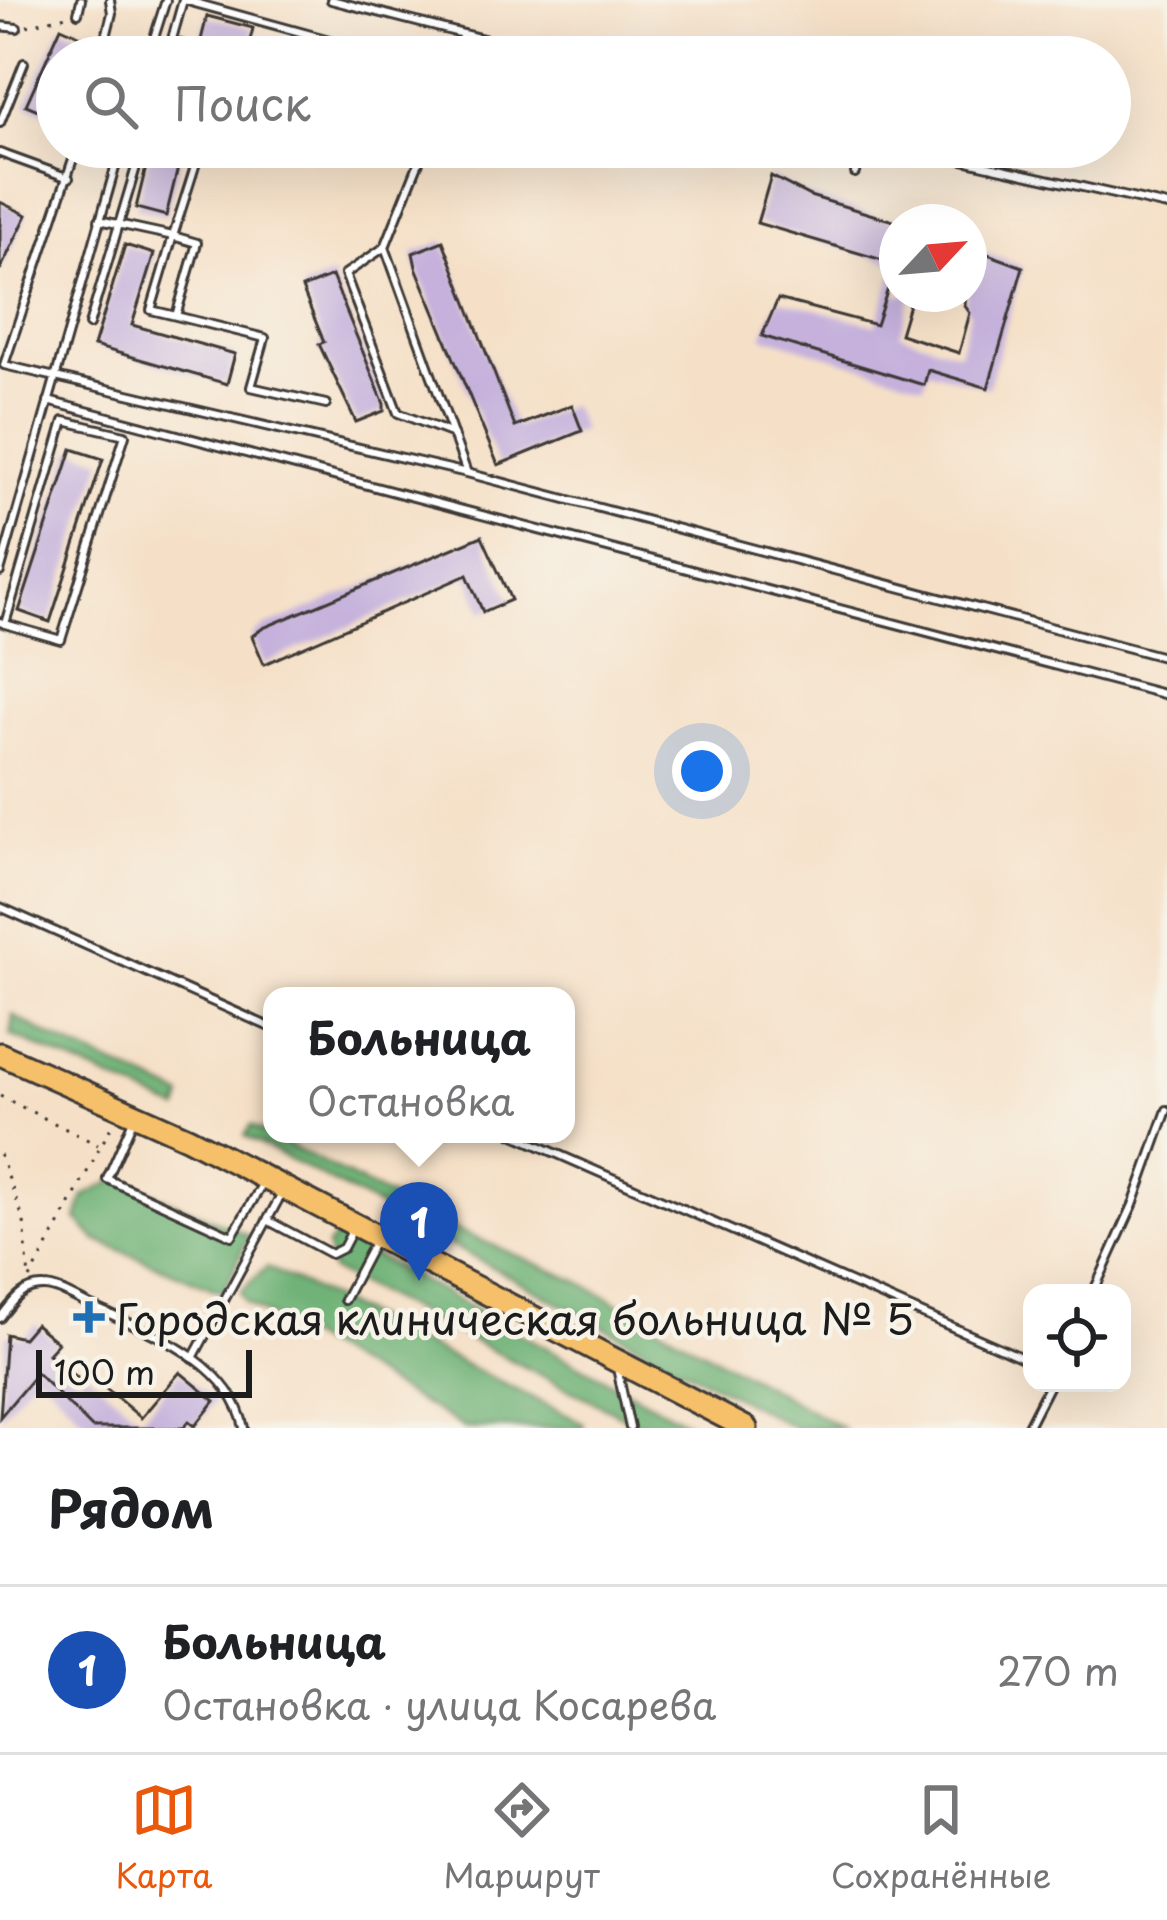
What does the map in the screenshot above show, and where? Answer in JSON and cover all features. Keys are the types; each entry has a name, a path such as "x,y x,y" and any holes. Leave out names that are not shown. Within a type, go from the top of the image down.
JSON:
{"main road":[{"path":"0,1054 275,1182 746,1428"}],"lane":[{"path":"78,13 81,0"},
{"path":"106,36 110,0"},
{"path":"155,36 166,0"},
{"path":"173,36 183,0 314,36"},
{"path":"331,0 471,36"},
{"path":"0,26 17,28"},
{"path":"0,124 25,63"},
{"path":"0,153 36,166"},
{"path":"41,168 69,178"},
{"path":"72,168 4,365 467,473 1167,658"},
{"path":"0,572 115,168"},
{"path":"88,325 136,168"},
{"path":"194,168 151,310 265,338 250,388 326,404"},
{"path":"417,168 385,248 345,274 398,413 453,434"},
{"path":"855,173 856,168"},
{"path":"998,168 1167,206"},
{"path":"99,220 197,243 176,316"},
{"path":"385,248 467,473"},
{"path":"48,401 1167,694"},
{"path":"64,421 125,435 61,640 2,623 64,421"},
{"path":"0,907 263,1024"},
{"path":"1097,1284 1133,1205 1167,1110"},
{"path":"136,1114 106,1179 236,1236 275,1182"},
{"path":"533,1143 1023,1358"},
{"path":"193,1358 267,1220 275,1182"},
{"path":"267,1220 331,1253 344,1249 356,1224"},
{"path":"344,1300 378,1235"},
{"path":"0,1318 22,1291 46,1286 166,1340 222,1384 240,1411 244,1428"},
{"path":"615,1359 630,1428"},
{"path":"1027,1428 1045,1392"}],"path":[{"path":"17,28 78,13"},
{"path":"0,1096 100,1146"},
{"path":"0,1154 24,1221 29,1281 111,1127"}],"green space":[{"path":"13,1015 183,1097 179,1110 11,1035"},
{"path":"251,1126 263,1132 263,1143 284,1143 442,1224 580,1282 842,1428 795,1428 245,1136"},
{"path":"120,1178 249,1236 223,1293 96,1240 77,1219 84,1196"},
{"path":"337,1236 697,1428 647,1428 331,1270 327,1246"},
{"path":"267,1267 583,1423 583,1428 465,1428 246,1303 240,1292"}],"building":[{"path":"207,16 253,28 251,36 202,36"},
{"path":"61,27 81,36 57,36"},
{"path":"36,83 36,109 26,105"},
{"path":"146,168 178,168 166,216 136,208"},
{"path":"771,176 810,196 879,217 879,259 757,223"},
{"path":"0,202 27,215 0,270"},
{"path":"443,241 515,427 572,405 582,431 498,465 416,267 413,253"},
{"path":"125,245 154,254 132,325 235,354 227,384 94,346"},
{"path":"987,254 1023,267 988,388 928,370 924,385 762,336 778,299 876,325 880,312 907,312 900,334 959,353 969,312 987,312"},
{"path":"332,276 384,404 384,411 356,422 319,344 324,342 302,288"},
{"path":"72,449 103,459 50,622 19,611"},
{"path":"482,536 511,600 483,612 467,575 264,664 252,636 263,628"},
{"path":"35,1324 58,1343 48,1354 79,1380 86,1372 141,1418 180,1372 215,1401 195,1426 189,1421 183,1428 92,1428 37,1373 0,1417 6,1334 23,1338"}],"place":[{"name":"Больница","path":"419,1281"},
{"name":"Городская клиническая больница № 5","path":"89,1317"}]}
